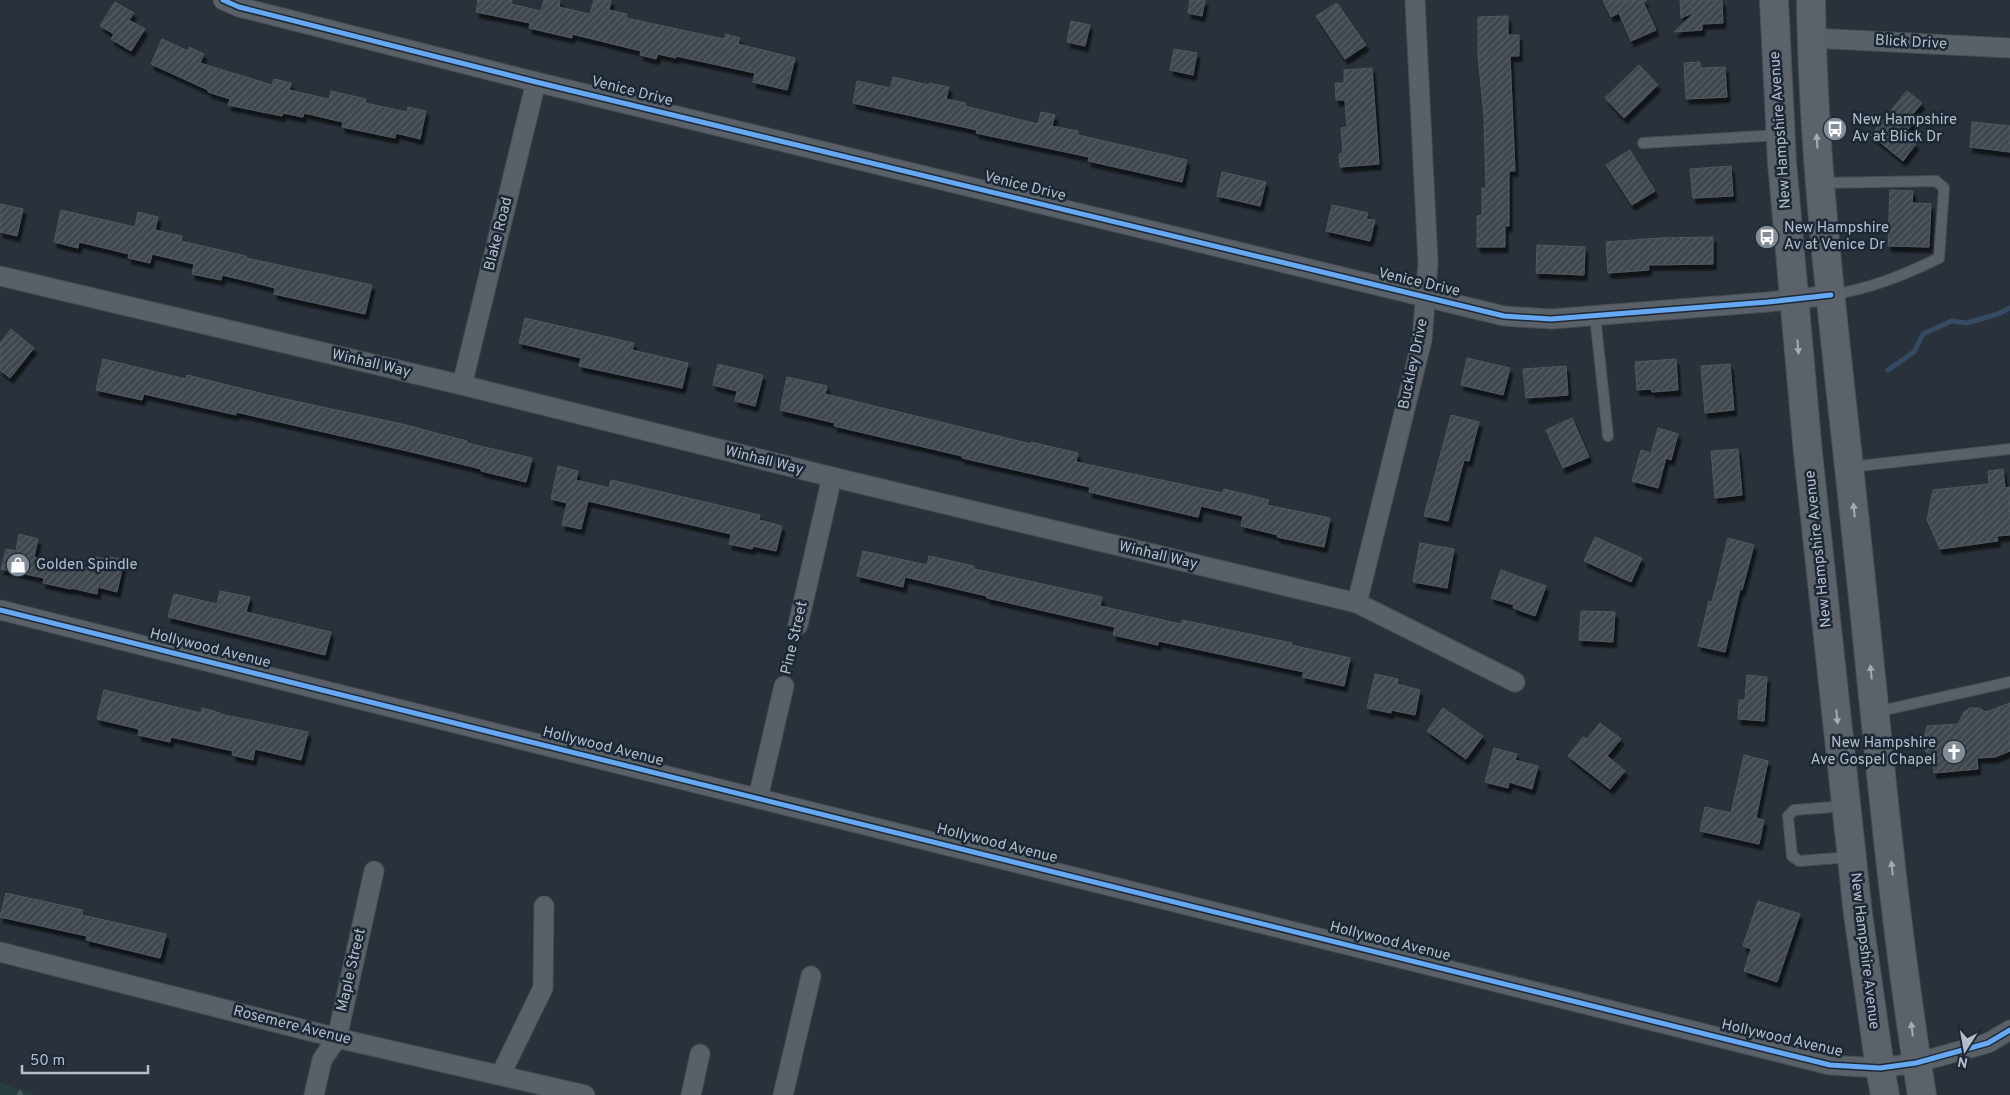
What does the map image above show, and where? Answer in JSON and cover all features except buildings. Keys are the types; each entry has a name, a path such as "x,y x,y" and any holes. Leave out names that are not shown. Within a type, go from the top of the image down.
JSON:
{"main road":[{"name":"New Hampshire Avenue","path":"1774,0 1780,134 1808,453 1852,857 1885,1095"},
{"path":"1811,0 1820,183 1831,295 1896,907 1916,1063 1922,1095"}],"street":[{"name":"Venice Drive","path":"223,0 239,7 536,82 1504,316 1551,320 1831,295"},
{"name":"Buckley Drive","path":"1357,603 1422,340 1428,263 1415,0"},
{"name":"Blick Drive","path":"1812,38 2010,48"},
{"name":"Blake Road","path":"462,385 536,82"},
{"name":"Winhall Way","path":"0,276 462,385 832,478 1357,603 1515,682"},
{"name":"Pine Street","path":"798,625 832,478"},
{"name":"Hollywood Avenue","path":"0,610 1830,1065 1880,1068 1916,1063 1988,1042 2010,1030"},
{"name":"Pine Street","path":"758,798 784,686"},
{"name":"Maple Street","path":"314,1095 322,1060 337,1038 374,871"},
{"path":"501,1074 543,988 544,906"},
{"name":"Rosemere Avenue","path":"0,952 337,1038 501,1074 585,1095"},
{"path":"784,1095 811,976"},
{"path":"691,1095 700,1054"}],"lane":[{"path":"1643,143 1780,134"},
{"path":"1820,183 1936,181 1944,188 1939,258 1904,276 1858,290 1831,295"},
{"path":"1595,316 1608,436"},
{"path":"1849,468 2010,449"},
{"path":"1875,712 2010,682"},
{"path":"1846,806 1794,810 1788,816 1792,856 1799,861 1852,857"}],"green space":[{"path":"0,1083 36,1095 0,1095"}],"waterway":[{"path":"1888,370 1914,352 1923,334 1952,321 1967,323 1998,314 2010,308"}],"cycle path":[{"path":"223,0 239,7 536,82 1504,316 1551,319 1768,302 1831,295"},
{"path":"0,610 1830,1065 1880,1068 1916,1063 1988,1043 2010,1030"}],"place":[{"name":"New Hampshire Av at Blick Dr","path":"1835,129"},
{"name":"New Hampshire Av at Venice Dr","path":"1767,237"},
{"name":"Golden Spindle","path":"18,565"},
{"name":"New Hampshire Ave Gospel Chapel","path":"1954,752"}]}
